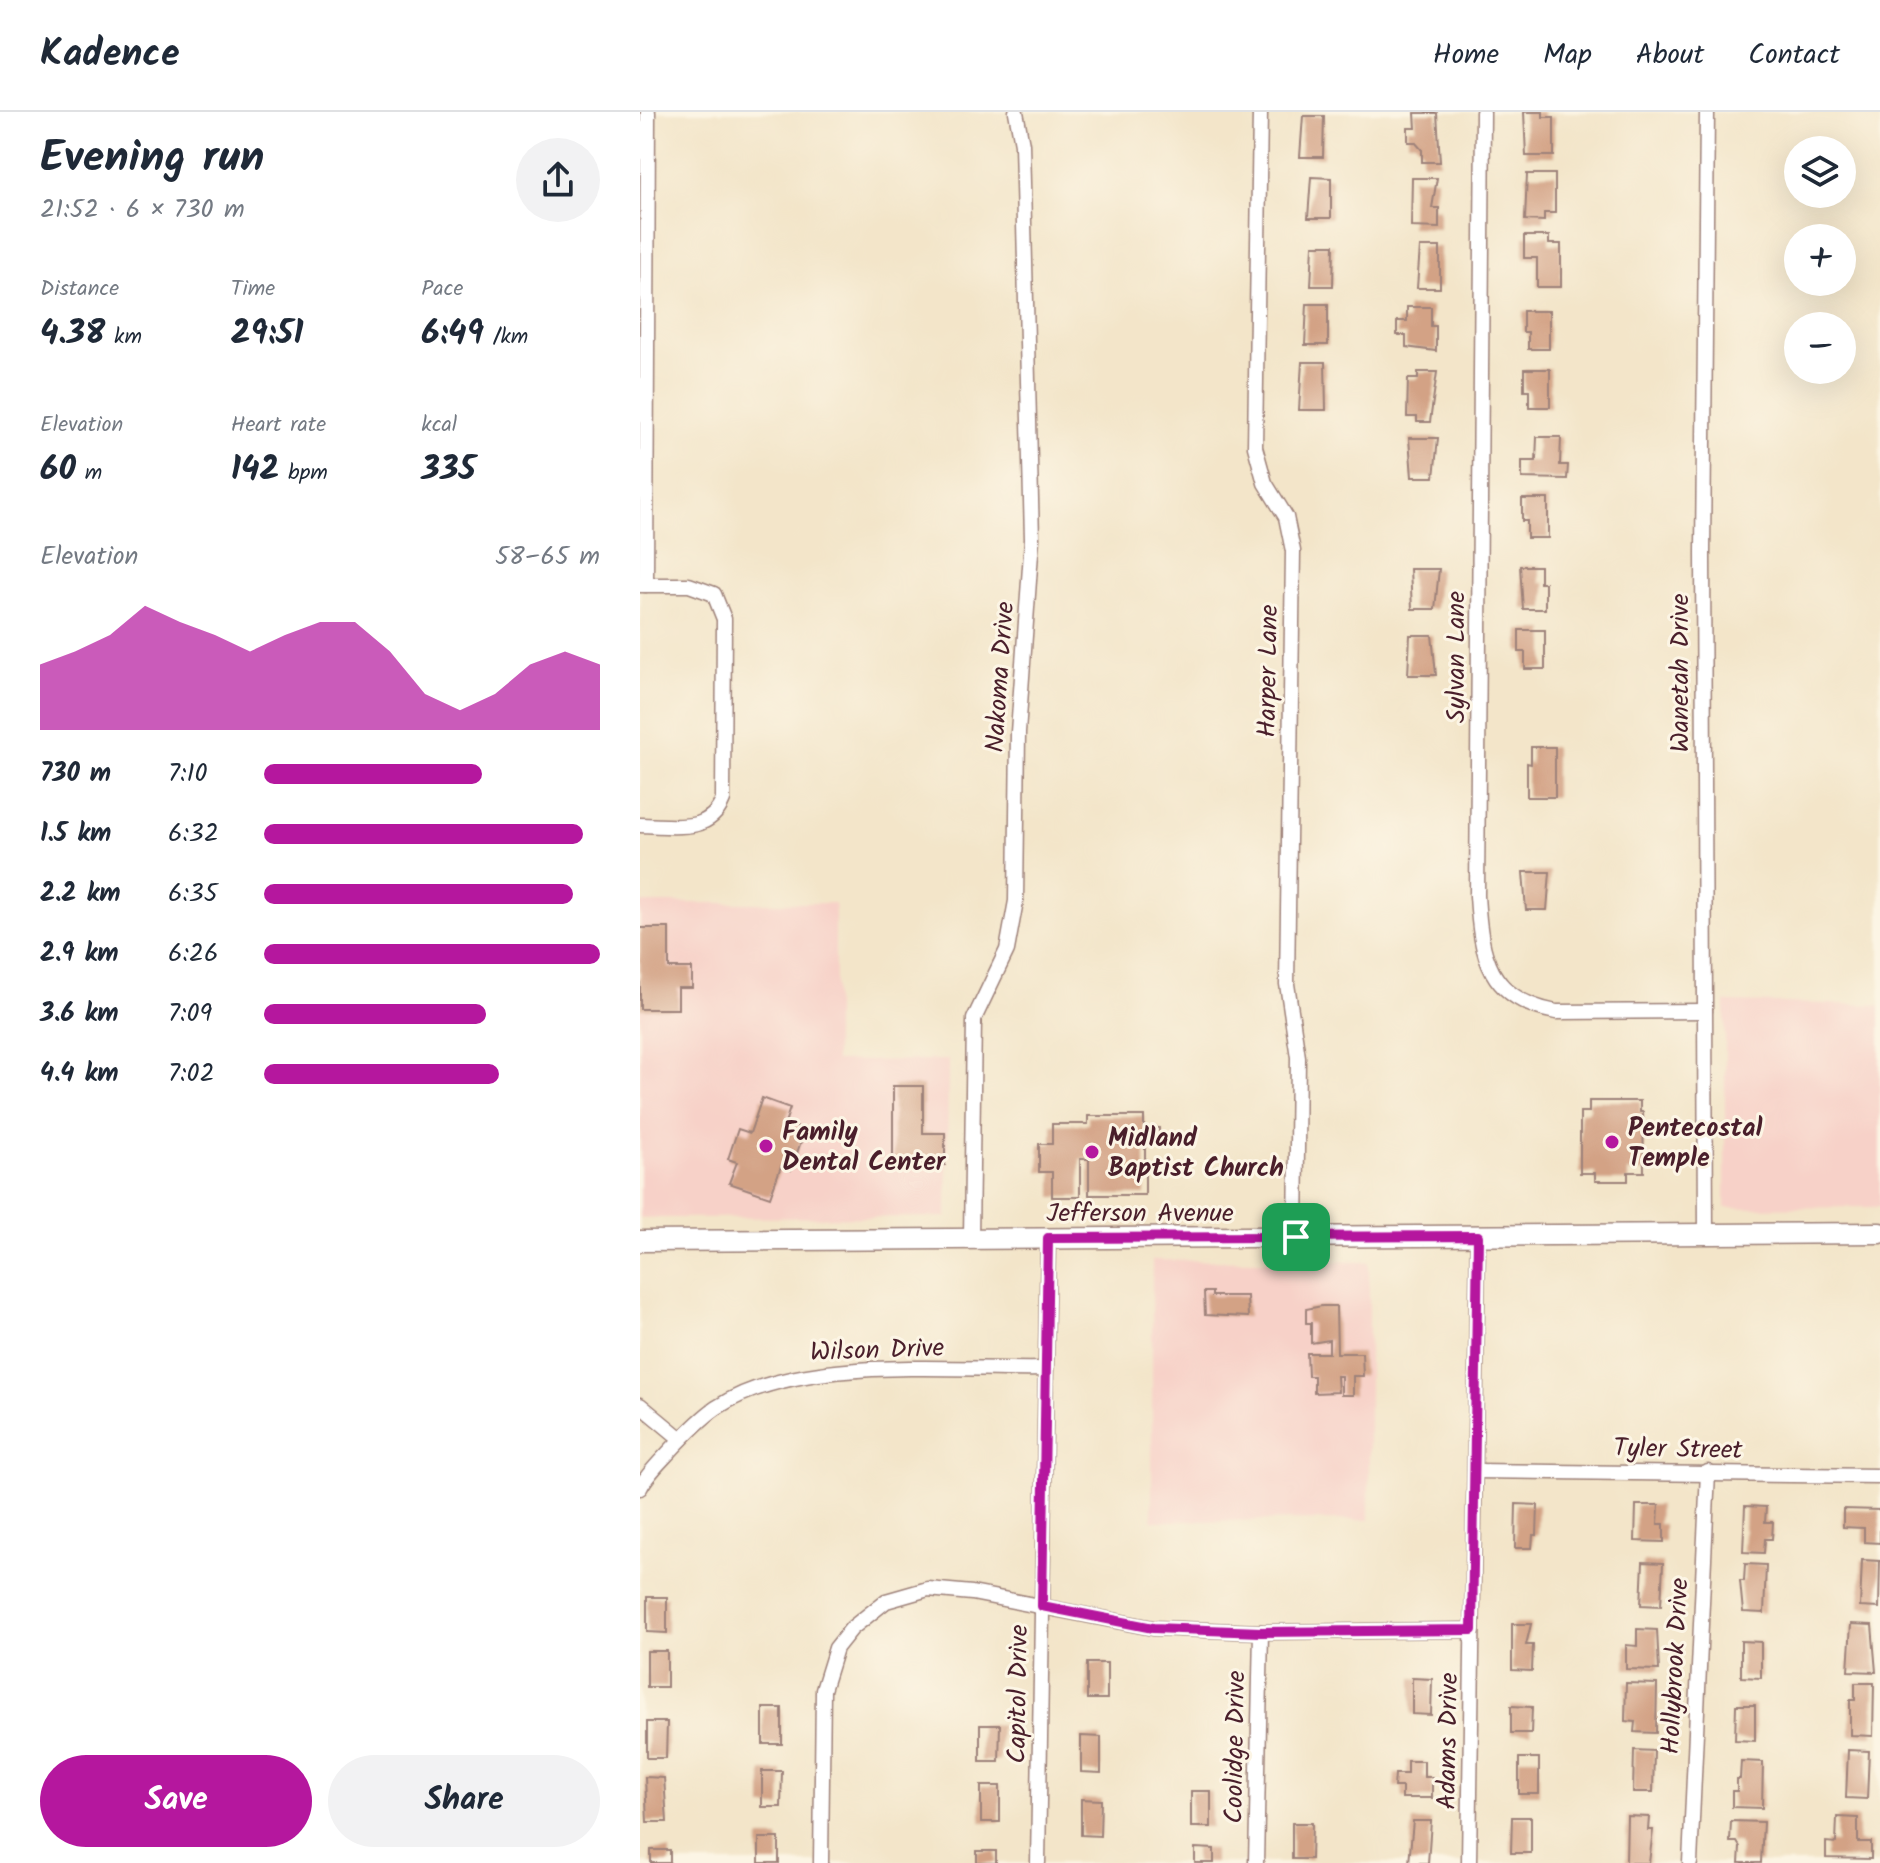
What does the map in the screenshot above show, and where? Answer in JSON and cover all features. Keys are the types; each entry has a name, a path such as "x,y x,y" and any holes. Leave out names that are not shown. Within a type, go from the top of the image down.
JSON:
{"street":[{"path":"640,825 702,825 717,815 723,800 724,619 714,594 689,585 643,585 648,112"},
{"name":"Nakoma Drive","path":"971,1238 974,1019 1007,950 1016,901 1018,732 1032,539 1022,144 1016,112"},
{"name":"Harper Lane","path":"1260,112 1255,447 1265,483 1286,517 1293,551 1287,984 1298,1057 1296,1237"},
{"name":"Sylvan Lane","path":"1483,112 1477,881 1480,938 1489,969 1511,996 1532,1008 1556,1012 1705,1011"},
{"name":"Wanetah Drive","path":"1706,1234 1703,553 1707,112"},
{"name":"Jefferson Avenue","path":"640,1241 1880,1233"},
{"name":"Adams Drive","path":"1469,1863 1478,1236"},
{"name":"Capitol Drive","path":"1038,1863 1048,1238"},
{"name":"Wilson Drive","path":"640,1488 681,1439 716,1408 757,1388 800,1376 846,1371 1046,1369"},
{"path":"640,1405 681,1439"},
{"name":"Tyler Street","path":"1475,1471 1880,1476"},
{"name":"Hollybrook Drive","path":"1690,1863 1708,1472"},
{"path":"821,1863 823,1690 836,1648 852,1628 886,1601 928,1589 1042,1606 1153,1628 1261,1632 1472,1630"},
{"name":"Coolidge Drive","path":"1256,1863 1261,1632"}],"shaded area":[{"path":"640,903 835,903 835,1061 948,1060 947,1217 640,1218"},
{"path":"1725,1002 1880,1005 1880,1207 1725,1208"},
{"path":"1152,1260 1369,1262 1369,1520 1152,1521"}],"building":[{"path":"1524,112 1543,112 1543,117 1554,117 1554,156 1526,156"},
{"path":"1415,113 1437,113 1440,162 1422,162 1422,150 1415,142 1408,142 1408,128 1416,128"},
{"path":"1303,116 1324,116 1323,157 1300,157"},
{"path":"1527,174 1555,174 1555,213 1544,213 1544,221 1525,220"},
{"path":"1311,177 1331,178 1331,218 1308,218"},
{"path":"1412,178 1437,178 1432,208 1439,208 1439,228 1411,227"},
{"path":"1524,236 1549,236 1549,244 1561,244 1561,287 1537,287 1537,258 1524,258"},
{"path":"1313,245 1334,245 1333,286 1311,286"},
{"path":"1420,247 1440,247 1440,288 1417,288"},
{"path":"1307,304 1328,304 1328,345 1305,345"},
{"path":"1407,307 1431,307 1431,326 1436,326 1436,351 1406,347 1406,335 1397,335 1397,321 1407,321"},
{"path":"1523,311 1549,311 1549,349 1528,349 1528,332 1523,332"},
{"path":"1302,362 1325,362 1326,410 1299,410"},
{"path":"1524,369 1550,369 1550,407 1529,407 1529,390 1524,390"},
{"path":"1418,372 1437,372 1430,422 1417,422 1417,417 1407,417 1408,379 1418,379"},
{"path":"1537,437 1561,437 1560,465 1568,465 1567,479 1522,478 1522,461 1536,461"},
{"path":"1409,438 1438,438 1434,477 1412,477"},
{"path":"1522,499 1548,499 1548,538 1527,538 1527,521 1522,521"},
{"path":"1520,566 1540,566 1540,583 1545,583 1545,609 1523,609"},
{"path":"1410,569 1439,569 1435,609 1412,609"},
{"path":"1519,630 1545,630 1545,669 1525,669 1525,652 1519,652"},
{"path":"1410,635 1432,635 1436,675 1408,675"},
{"path":"1531,747 1555,747 1555,797 1527,797 1527,763 1531,764"},
{"path":"1523,872 1550,872 1547,910 1526,910"},
{"path":"640,928 669,928 669,968 692,968 692,988 678,988 678,1009 640,1009"},
{"path":"893,1086 923,1086 923,1133 945,1133 945,1165 893,1165"},
{"name":"Family Dental Center","path":"762,1098 790,1108 785,1123 805,1130 791,1170 781,1166 770,1197 729,1183 737,1162 728,1159 738,1129 750,1133"},
{"name":"Pentecostal Temple","path":"1589,1101 1640,1101 1644,1172 1628,1172 1628,1181 1595,1181 1595,1173 1580,1173 1580,1112 1589,1112"},
{"name":"Midland Baptist Church","path":"1088,1116 1144,1116 1144,1128 1159,1128 1159,1144 1145,1144 1145,1195 1089,1195 1089,1159 1080,1159 1080,1197 1052,1197 1052,1172 1039,1172 1039,1144 1052,1144 1052,1124 1088,1124"},
{"path":"1204,1292 1212,1292 1212,1296 1247,1296 1248,1317 1205,1315"},
{"path":"1336,1306 1337,1353 1362,1353 1363,1376 1353,1376 1353,1395 1341,1395 1341,1376 1337,1376 1338,1392 1314,1393 1314,1376 1308,1376 1307,1353 1329,1353 1329,1340 1311,1343 1311,1323 1306,1323 1306,1309"},
{"path":"1516,1504 1538,1505 1537,1535 1533,1535 1532,1548 1515,1548"},
{"path":"1636,1505 1659,1505 1658,1524 1664,1524 1664,1542 1635,1541"},
{"path":"1745,1506 1766,1507 1765,1522 1773,1522 1772,1539 1765,1539 1764,1553 1743,1552"},
{"path":"1843,1509 1880,1510 1880,1543 1864,1542 1864,1528 1843,1527"},
{"path":"1862,1560 1880,1561 1879,1608 1860,1607"},
{"path":"1643,1562 1663,1563 1661,1606 1641,1605"},
{"path":"1745,1564 1766,1565 1764,1613 1743,1612 1740,1581 1744,1581"},
{"path":"647,1597 667,1597 667,1633 647,1632"},
{"path":"1512,1624 1531,1624 1526,1645 1533,1645 1532,1671 1512,1670"},
{"path":"1851,1624 1872,1625 1876,1672 1848,1671"},
{"path":"1637,1629 1657,1630 1659,1670 1626,1669 1626,1645 1637,1646"},
{"path":"1741,1641 1761,1642 1761,1678 1741,1677"},
{"path":"647,1651 667,1651 667,1687 647,1687"},
{"path":"1087,1663 1107,1663 1107,1699 1087,1699"},
{"path":"1412,1678 1432,1679 1431,1715 1412,1714"},
{"path":"1626,1683 1657,1684 1656,1733 1634,1732 1635,1722 1625,1721"},
{"path":"1855,1683 1874,1683 1873,1736 1850,1735 1850,1700 1855,1700"},
{"path":"1736,1705 1755,1705 1755,1741 1735,1740"},
{"path":"1511,1706 1532,1707 1531,1733 1511,1733"},
{"path":"763,1708 782,1708 782,1744 763,1744"},
{"path":"647,1722 667,1722 666,1758 647,1758"},
{"path":"980,1725 1000,1725 999,1761 980,1761"},
{"path":"1081,1736 1101,1737 1101,1773 1081,1772"},
{"path":"1634,1750 1654,1751 1653,1792 1633,1792"},
{"path":"1848,1750 1869,1751 1867,1799 1846,1798"},
{"path":"1519,1758 1539,1758 1539,1794 1519,1794"},
{"path":"1407,1761 1424,1761 1424,1777 1432,1777 1432,1798 1402,1798 1402,1787 1394,1787 1395,1774 1407,1774"},
{"path":"1741,1761 1763,1762 1762,1808 1732,1807 1732,1791 1737,1791"},
{"path":"762,1771 782,1771 781,1807 762,1807"},
{"path":"645,1777 664,1778 667,1822 647,1822"},
{"path":"981,1786 1000,1786 1000,1822 981,1822"},
{"path":"1191,1791 1211,1791 1211,1827 1191,1827"},
{"path":"1081,1799 1101,1800 1100,1836 1081,1835"},
{"path":"1627,1816 1649,1817 1648,1830 1653,1830 1649,1863 1626,1863"},
{"path":"1512,1817 1531,1817 1531,1853 1511,1853"},
{"path":"1837,1817 1858,1818 1858,1842 1871,1842 1871,1859 1826,1858 1826,1842 1836,1843"},
{"path":"1413,1821 1431,1821 1428,1863 1409,1863"},
{"path":"1731,1821 1763,1822 1761,1863 1739,1863 1740,1847 1737,1842 1730,1842"},
{"path":"1292,1823 1312,1823 1311,1859 1292,1859"},
{"path":"759,1838 779,1838 779,1863 759,1863"},
{"path":"1195,1848 1214,1849 1214,1863 1195,1863"},
{"path":"651,1850 670,1850 670,1863 651,1863"},
{"path":"977,1851 996,1851 996,1863 977,1863"}],"place":[{"name":"Pentecostal Temple","path":"1612,1142"},
{"name":"Family Dental Center","path":"766,1146"},
{"name":"Midland Baptist Church","path":"1092,1152"}],"route":[{"path":"1478,1236 1472,1630 1261,1632 1153,1628 1042,1606 1048,1238 1296,1237 1478,1236"}]}
